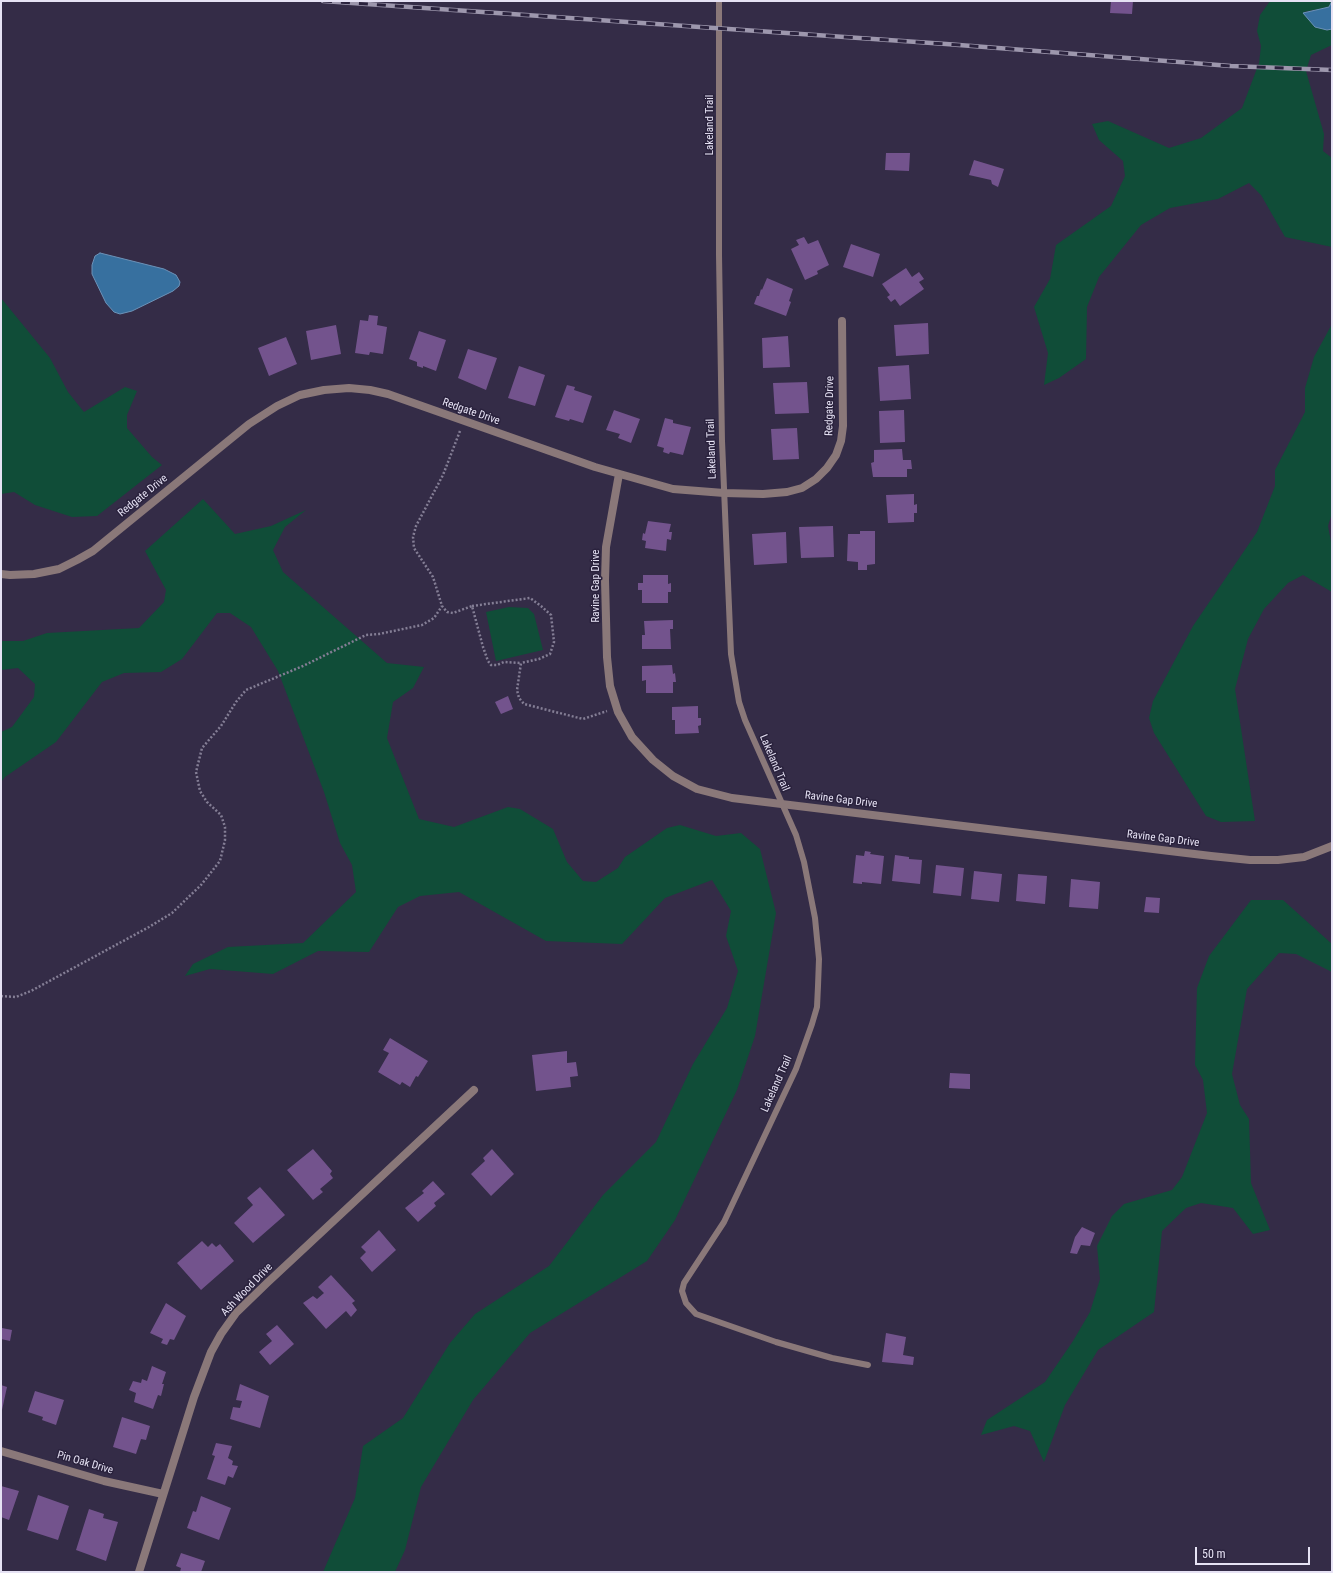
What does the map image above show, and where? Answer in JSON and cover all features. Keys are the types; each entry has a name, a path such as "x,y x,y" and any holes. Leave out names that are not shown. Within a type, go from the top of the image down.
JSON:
{"street":[{"name":"Redgate Drive","path":"1,574 34,574 59,568 77,560 93,550 249,424 277,406 300,395 324,390 349,388 370,390 388,394 619,474 673,489 763,494 787,492 802,488 816,479 827,468 836,455 841,441 843,426 842,321"},
{"name":"Ravine Gap Drive","path":"619,474 607,540 605,580 610,686 616,707 632,737 653,760 673,776 697,788 732,798 1250,860 1278,860 1304,857 1332,846"},
{"name":"Ash Wood Drive","path":"139,1572 162,1494 194,1397 211,1352 221,1334 236,1313 267,1283 474,1090"},
{"name":"Pin Oak Drive","path":"1,1451 104,1481 162,1494"}],"lane":[{"name":"Lakeland Trail","path":"719,1 718,255 724,493 732,666 739,702 745,720 796,835 810,890 819,959 816,1007 812,1024 796,1069 724,1222 684,1283 682,1291 686,1303 696,1314 776,1342 832,1358 868,1365"}],"path":[{"path":"464,421 443,475 416,526 413,537 414,548 434,578 442,606 447,612 453,613 472,606 530,598 542,606 550,616 554,642 550,654 539,659 520,663 504,662 497,665 491,665 483,647 476,623 475,612 472,606"},
{"path":"1,996 16,997 31,991 172,913 206,879 220,861 225,840 225,827 221,815 207,802 200,791 196,772 202,748 221,726 236,702 246,690 303,666 366,635 379,634 422,625 434,618 442,606"},
{"path":"520,663 518,690 519,698 524,704 583,719 616,707"}],"green space":[{"path":"1270,1 1332,1 1329,7 1304,12 1327,30 1332,29 1332,45 1311,55 1306,71 1324,134 1323,151 1332,158 1332,247 1285,237 1261,195 1249,183 1218,199 1170,208 1141,225 1099,277 1087,307 1086,359 1059,378 1044,385 1048,353 1034,307 1050,279 1056,245 1111,206 1125,176 1123,161 1099,140 1092,124 1108,121 1169,148 1201,138 1242,108 1259,63 1261,46 1257,31 1260,15"},
{"path":"1,298 50,358 68,392 84,412 125,387 137,391 127,415 127,428 152,457 162,465 97,516 72,517 35,505 14,492 1,494"},
{"path":"1332,324 1332,513 1328,526 1332,547 1332,592 1303,575 1288,583 1264,609 1248,639 1235,689 1255,821 1221,822 1206,816 1154,733 1149,718 1153,701 1193,626 1257,532 1275,486 1275,470 1305,412 1305,388 1314,357"},
{"path":"203,499 235,534 271,526 306,510 285,527 273,550 283,572 387,663 424,667 413,688 393,702 387,738 419,819 454,827 508,807 520,809 553,829 567,862 583,881 596,882 618,868 625,857 667,828 680,825 716,836 741,833 760,849 776,913 755,1036 737,1090 675,1220 647,1261 530,1333 473,1400 421,1487 405,1550 395,1572 323,1572 355,1498 363,1446 403,1418 450,1343 475,1314 549,1266 603,1195 656,1142 693,1064 727,1008 738,971 726,936 731,911 712,880 665,898 622,944 546,941 459,892 420,896 398,907 369,952 318,951 273,974 210,969 185,976 193,964 228,947 303,943 356,892 352,865 340,843 324,792 278,671 251,627 230,613 217,613 182,659 161,672 124,673 102,682 56,742 5,777 1,782 1,732 12,727 34,697 35,684 18,668 1,670 1,641 23,641 47,633 139,628 164,602 166,590 145,551"},
{"path":"509,607 528,608 534,614 543,650 496,661 486,612"},
{"path":"1251,900 1283,900 1332,944 1332,972 1296,954 1279,953 1247,989 1232,1074 1240,1105 1249,1119 1251,1183 1270,1230 1253,1234 1233,1208 1201,1203 1186,1208 1162,1231 1154,1312 1098,1350 1065,1405 1044,1462 1030,1431 1014,1426 981,1435 987,1420 1045,1382 1073,1341 1090,1312 1100,1279 1097,1246 1112,1216 1124,1204 1172,1190 1182,1177 1207,1113 1203,1080 1195,1065 1197,988 1209,956"}],"water":[{"path":"1332,1 1332,29 1327,30 1315,27 1303,13 1329,7"},
{"path":"100,253 164,269 176,275 180,282 179,286 173,291 132,311 120,314 114,312 106,303 92,274 92,265 95,256"}],"building":[{"path":"1111,1 1133,1 1132,14 1110,13"},
{"path":"886,153 910,153 909,171 885,170"},
{"path":"974,160 1004,169 998,187 992,184 991,180 969,175"},
{"path":"804,237 808,244 818,240 829,265 817,271 818,274 805,280 791,249 799,245 796,240"},
{"path":"851,244 880,254 873,277 843,267"},
{"path":"906,268 912,277 919,272 924,279 919,282 924,289 900,306 895,299 891,302 887,297 890,295 882,284"},
{"path":"767,278 793,289 789,301 791,302 786,316 754,304"},
{"path":"369,315 378,316 377,325 387,327 383,354 370,352 369,355 355,353 360,320 368,321"},
{"path":"928,323 929,354 896,356 894,325"},
{"path":"336,325 341,354 311,360 306,331"},
{"path":"419,331 446,340 436,371 423,366 423,368 417,366 417,362 409,359"},
{"path":"788,336 790,367 763,368 762,338"},
{"path":"286,337 297,364 269,376 258,348"},
{"path":"468,349 497,358 486,390 458,378"},
{"path":"909,365 911,399 880,401 878,367"},
{"path":"519,366 545,375 535,406 508,398"},
{"path":"807,382 809,413 775,414 773,383"},
{"path":"567,385 575,387 574,390 592,396 583,423 555,417"},
{"path":"614,410 640,419 631,443 618,438 620,434 606,430"},
{"path":"904,410 905,442 880,443 879,411"},
{"path":"665,418 673,420 673,423 691,427 683,455 663,452 664,448 657,446"},
{"path":"797,428 799,459 773,460 771,429"},
{"path":"902,449 903,460 911,460 912,469 907,469 907,477 873,477 871,463 874,462 874,450"},
{"path":"914,494 914,505 917,504 917,513 914,513 914,522 888,523 886,495"},
{"path":"648,521 671,524 669,532 672,532 671,540 667,539 666,551 645,548 646,541 642,540"},
{"path":"833,526 834,557 801,558 799,527"},
{"path":"860,531 875,531 875,564 867,565 867,570 858,570 858,562 847,561 848,534 860,534"},
{"path":"786,532 787,563 754,565 752,534"},
{"path":"643,575 668,575 668,584 671,583 671,592 668,592 668,603 642,603 642,590 638,590 638,583 643,583"},
{"path":"673,620 673,629 670,629 671,649 642,649 642,635 645,635 644,621"},
{"path":"672,665 676,682 673,682 673,693 646,693 646,680 642,681 642,666"},
{"path":"508,696 513,709 501,714 495,702"},
{"path":"698,706 698,718 701,718 701,725 698,726 699,733 675,734 675,720 672,720 672,707"},
{"path":"865,851 871,852 870,854 884,856 881,884 862,882 862,884 853,883 856,855 864,856"},
{"path":"895,855 909,857 909,859 922,860 920,884 892,881"},
{"path":"936,865 964,868 961,896 933,893"},
{"path":"974,871 1002,874 999,902 971,899"},
{"path":"1018,874 1047,876 1045,904 1016,901"},
{"path":"1071,879 1100,882 1098,909 1069,907"},
{"path":"1146,897 1160,898 1159,913 1144,912"},
{"path":"390,1038 428,1061 418,1077 416,1076 410,1087 402,1082 400,1085 378,1072 389,1053 383,1050"},
{"path":"567,1051 567,1063 576,1062 578,1076 570,1077 571,1087 536,1091 532,1055"},
{"path":"950,1073 970,1074 970,1089 949,1088"},
{"path":"313,1149 332,1171 330,1174 333,1178 320,1189 323,1192 313,1200 287,1170"},
{"path":"492,1149 514,1174 491,1196 471,1174 485,1161 483,1158"},
{"path":"433,1181 445,1194 434,1203 436,1206 418,1222 405,1208 424,1193 422,1191"},
{"path":"260,1187 285,1215 253,1243 234,1223 253,1205 247,1198"},
{"path":"1082,1227 1095,1233 1090,1246 1081,1245 1077,1254 1070,1253 1075,1237"},
{"path":"379,1230 396,1250 372,1272 360,1258 366,1252 361,1247"},
{"path":"202,1241 208,1247 212,1243 216,1247 220,1244 234,1261 201,1290 177,1263"},
{"path":"331,1275 355,1301 352,1303 357,1310 351,1317 346,1311 326,1329 303,1303 313,1296 317,1299 324,1293 318,1287"},
{"path":"166,1303 186,1316 174,1340 170,1339 167,1345 161,1343 163,1339 150,1333"},
{"path":"277,1325 294,1344 270,1365 259,1352 272,1341 266,1334"},
{"path":"2,1328 12,1330 10,1341 1,1339"},
{"path":"886,1333 906,1337 903,1355 914,1357 913,1365 882,1362"},
{"path":"152,1366 166,1372 162,1384 164,1384 161,1396 158,1395 153,1409 134,1402 136,1393 129,1390 133,1381 141,1383 142,1379 147,1381"},
{"path":"240,1384 269,1396 260,1428 230,1419 233,1407 240,1408 242,1401 236,1400"},
{"path":"1,1385 7,1387 2,1410 1,1410"},
{"path":"35,1391 64,1400 56,1425 42,1420 43,1417 28,1412"},
{"path":"122,1417 150,1426 146,1440 141,1439 136,1454 113,1447"},
{"path":"216,1443 232,1446 228,1458 233,1461 232,1465 238,1466 233,1478 228,1476 225,1485 207,1479 215,1456 212,1455"},
{"path":"1,1486 19,1491 9,1520 1,1517"},
{"path":"38,1495 69,1506 58,1540 27,1530"},
{"path":"201,1496 231,1508 219,1540 187,1528 193,1511 196,1512"},
{"path":"89,1509 104,1514 103,1518 118,1522 106,1561 76,1550"},
{"path":"181,1553 205,1561 201,1572 180,1572 181,1568 176,1566"}],"railway":[{"path":"323,1 946,44 1231,66 1332,70"}]}
